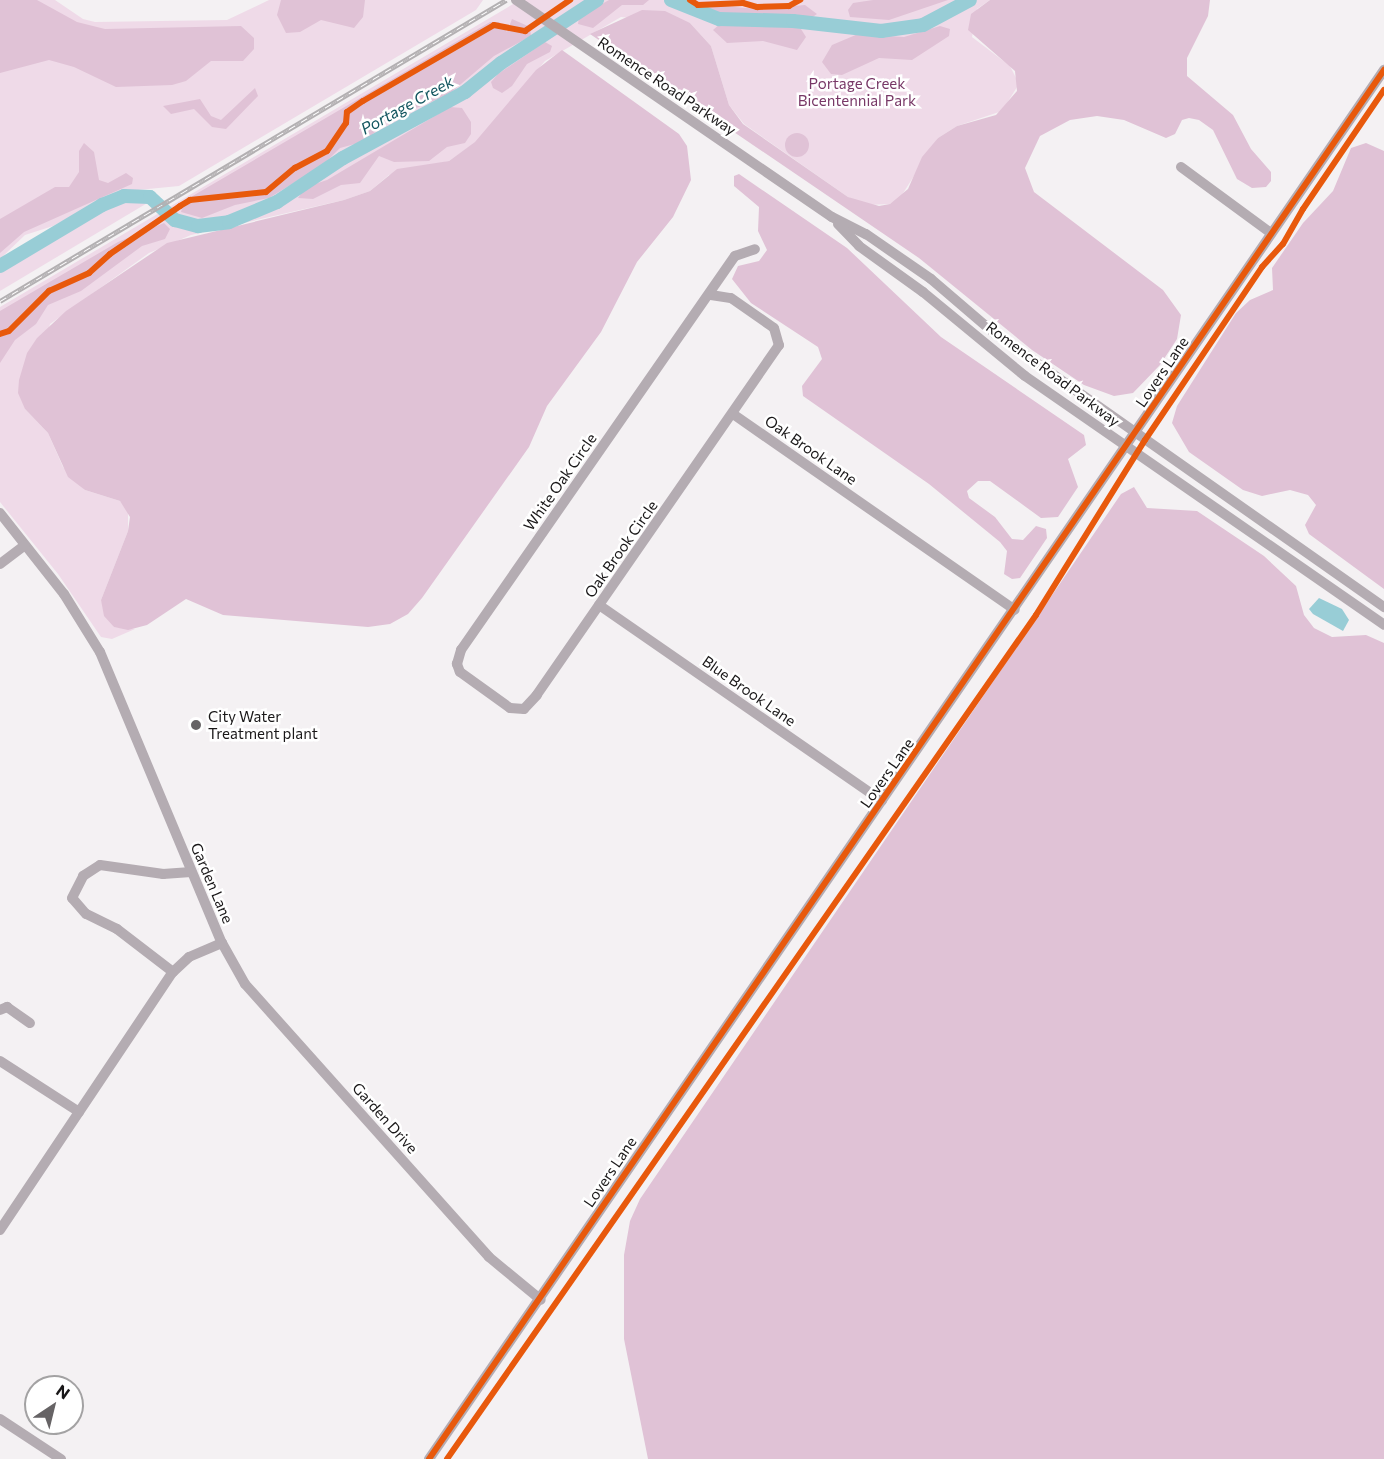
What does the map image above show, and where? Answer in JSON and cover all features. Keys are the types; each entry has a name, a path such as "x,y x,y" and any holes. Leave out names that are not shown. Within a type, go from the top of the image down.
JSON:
{"street":[{"name":"Romence Road Parkway","path":"516,0 832,217 866,234 931,279 994,333 1384,607"},
{"name":"Lovers Lane","path":"429,1459 541,1300 1015,610 1270,233 1384,70"},
{"path":"1181,167 1270,233"},
{"name":"Romence Road Parkway","path":"832,217 859,246 923,291 1018,371 1384,625"},
{"name":"White Oak Circle","path":"533,701 524,709 510,708 463,676 457,668 458,655 711,295 735,256 755,249"},
{"path":"711,295 732,298 774,328 780,337 778,348 733,414"},
{"name":"Oak Brook Circle","path":"533,701 733,414"},
{"name":"Oak Brook Lane","path":"733,414 1015,610"},
{"name":"Garden Lane","path":"0,513 70,603 100,652 222,943 189,957 173,972 0,1230"},
{"path":"0,564 25,545"},
{"name":"Blue Brook Lane","path":"599,605 882,801"},
{"path":"173,972 117,929 86,914 72,898 83,876 100,865 163,873 191,872"},
{"name":"Garden Drive","path":"222,943 244,984 273,1019 489,1257 541,1300"},
{"path":"0,1010 7,1007 30,1023"},
{"path":"0,1061 79,1112"},
{"path":"0,1419 60,1459"}],"green space":[{"path":"0,0 55,0 83,19 95,22 227,20 269,0 483,0 476,10 179,186 117,192 53,226 25,235 0,259"},
{"name":"Portage Creek Bicentennial Park","path":"520,0 990,0 977,9 972,37 1010,66 1019,84 1002,111 957,126 938,138 900,198 890,204 867,205 848,197 744,124 729,105 711,46 690,23 621,17 545,61 476,142 449,161 389,175 370,191 344,200 191,235 149,253 50,324 25,409 48,433 63,467 85,490 120,501 128,511 128,531 101,600 114,627 135,629 112,639 101,637 58,574 0,502 0,307"},
{"path":"129,199 149,202 0,291 0,271 21,256 105,208"}],"shaded area":[{"path":"0,0 37,0 77,22 105,29 241,26 254,38 254,49 243,61 211,61 186,81 172,85 116,87 74,67 49,60 0,73"},
{"path":"281,0 365,0 363,17 354,28 321,20 300,32 286,33 277,15"},
{"path":"609,0 649,0 643,5 622,5 593,28 578,24 579,17"},
{"path":"873,0 948,0 889,20 850,17 848,10 853,3"},
{"path":"990,0 1210,0 1208,16 1187,58 1187,76 1233,115 1251,149 1271,172 1271,181 1266,187 1252,188 1237,179 1213,130 1199,120 1189,118 1182,120 1175,134 1166,138 1124,120 1097,116 1070,120 1040,136 1025,168 1034,192 1163,290 1181,315 1177,339 1160,365 1133,393 1114,396 1084,385 1032,350 919,258 590,34 642,10 665,11 690,23 711,46 729,105 743,124 848,197 879,206 890,204 908,189 922,157 938,138 957,126 996,115 1017,91 1015,71 968,30 971,14"},
{"path":"710,5 759,9 805,5 817,14 808,20 728,15 702,9"},
{"path":"512,19 530,27 531,36 494,56 448,95 387,120 366,141 340,148 323,165 269,198 235,205 202,218 181,212 184,201 490,22 499,22 507,32"},
{"path":"721,23 786,24 801,29 806,37 797,50 763,41 727,43 713,30"},
{"path":"940,26 950,29 949,36 912,60 879,58 842,75 831,74 822,62 832,45 858,34 904,37"},
{"path":"545,42 552,46 550,52 527,64 512,86 502,93 493,88 491,82 498,74"},
{"path":"562,50 679,134 687,146 691,180 673,217 637,262 601,332 547,406 529,447 422,598 408,614 390,624 368,627 223,615 186,599 147,625 128,630 114,627 104,616 101,600 128,531 130,517 120,501 85,490 68,477 48,433 25,409 18,393 19,380 27,353 37,338 66,311 167,243 344,200 370,191 397,169 449,161 475,142 536,70"},
{"path":"255,88 258,96 226,129 212,127 194,109 171,114 163,106 200,99 211,116 221,120"},
{"path":"450,107 462,108 471,122 471,134 465,143 447,147 429,161 394,162 379,156 360,183 341,185 313,199 298,198 306,187 327,180"},
{"path":"797,133 806,136 809,145 806,154 797,157 788,154 785,145 788,136"},
{"path":"84,143 94,152 99,180 108,183 126,173 133,178 132,184 24,232 0,253 0,219 55,187 69,187 79,172 79,151"},
{"path":"1366,143 1384,151 1384,589 1309,534 1305,525 1316,505 1308,495 1290,490 1262,496 1243,490 1189,452 1172,423 1177,406 1236,313 1250,300 1273,290 1272,268 1303,223 1333,191 1351,148"},
{"path":"739,174 847,248 941,337 1084,435 1086,445 1068,459 1078,487 1058,517 1041,518 990,481 978,481 967,491 969,498 995,517 1012,539 1023,540 1036,526 1046,529 1047,538 1020,578 1012,579 1004,574 1007,551 1000,542 929,484 803,396 802,386 822,359 818,347 751,303 732,279 738,266 759,261 767,250 758,231 759,207 734,186 734,176"},
{"path":"164,223 170,229 165,239 142,246 81,291 48,305 36,324 15,340 0,363 0,311 118,242"},
{"path":"1134,487 1147,508 1197,511 1264,556 1296,586 1304,615 1314,628 1332,637 1366,635 1384,643 1384,1459 648,1459 624,1339 624,1255 630,1221 640,1199 1121,494"}],"water":[{"path":"1319,598 1342,609 1349,620 1343,631 1313,614 1309,609"}],"waterway":[{"name":"Portage Creek","path":"0,266 102,205 124,196 150,197 175,220 198,226 229,222 277,202 343,158 465,92 501,63 597,0"},
{"name":"Portage Creek","path":"671,0 719,19 793,21 881,31 923,25 970,0"}],"railway":[{"path":"0,301 506,0"}],"cycle path":[{"path":"0,334 9,331 49,291 89,273 110,254 190,200 266,192 295,168 327,151 346,123 347,112 363,101 494,25 525,31 570,0"},
{"path":"690,0 698,5 743,3 757,7 789,6 800,0"},
{"path":"429,1459 1384,70"},
{"path":"447,1459 1036,615 1145,440 1262,267 1283,244 1303,209 1384,90"}],"place":[{"name":"City Water Treatment plant","path":"196,725"}]}
